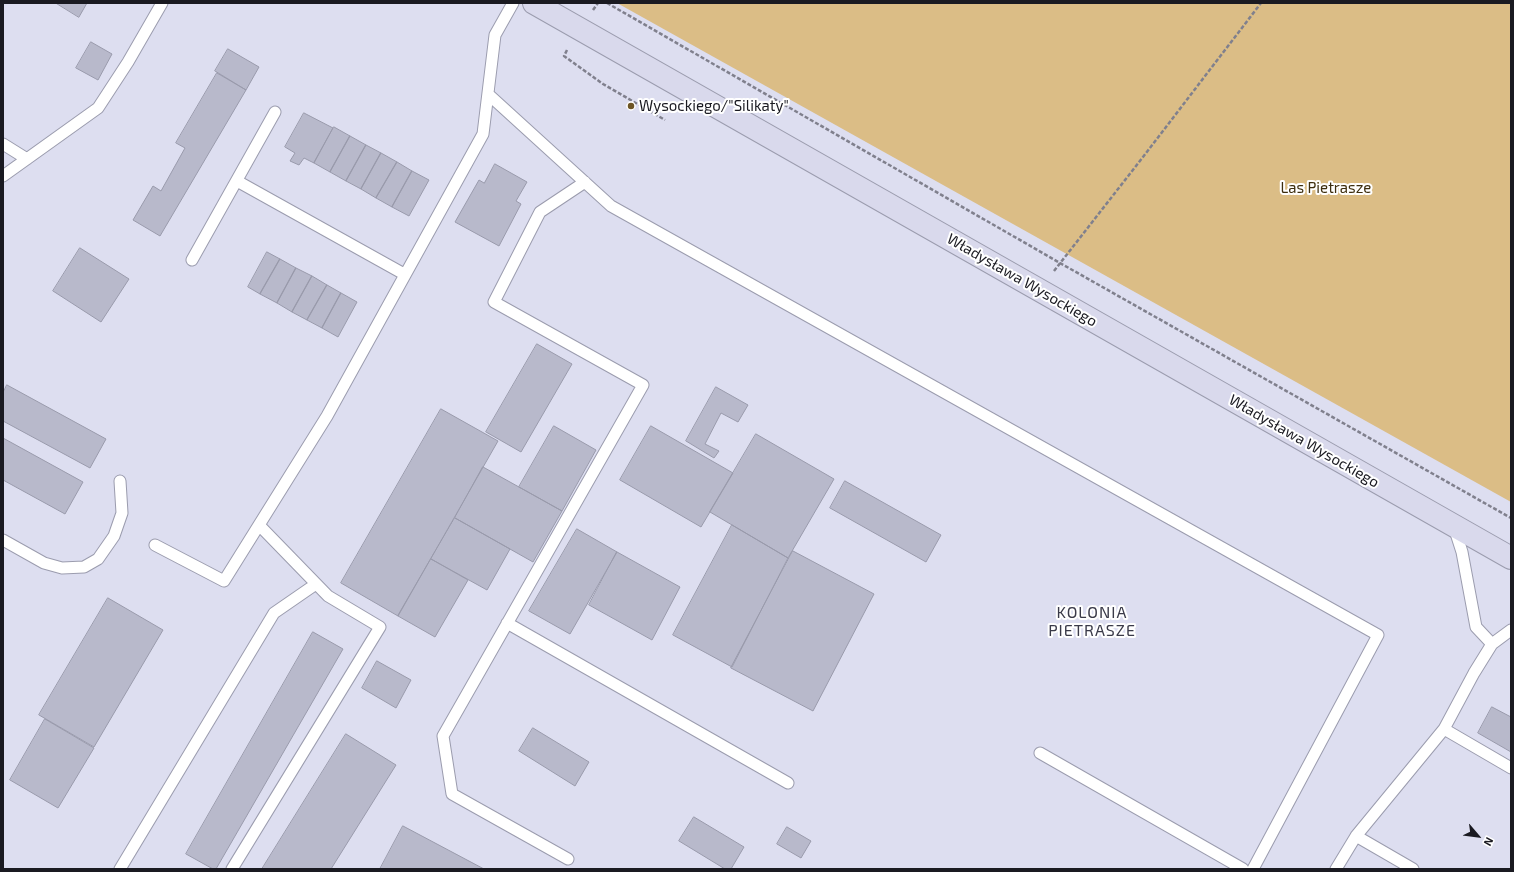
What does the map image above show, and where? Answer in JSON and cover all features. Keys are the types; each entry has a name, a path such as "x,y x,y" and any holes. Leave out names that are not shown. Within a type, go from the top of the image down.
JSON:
{"main road":[{"name":"Władysława Wysockiego","path":"534,3 1511,558"}],"lane":[{"path":"3,176 98,108 128,62 162,3"},
{"path":"155,544 224,581 327,416 404,274 483,134 495,35 513,3"},
{"path":"488,94 611,206 1378,634 1253,869"},
{"path":"192,260 275,112"},
{"path":"3,144 27,159"},
{"path":"236,181 404,274"},
{"path":"568,858 452,794 443,736 643,385 494,302 540,212 585,182"},
{"path":"3,540 44,563 62,568 84,567 98,559 114,536 122,513 120,480"},
{"path":"232,869 380,627 328,596 259,525"},
{"path":"1454,526 1462,552 1476,627 1492,644"},
{"path":"120,869 274,613 316,584"},
{"path":"507,623 788,783"},
{"path":"1336,869 1356,836 1444,729 1474,673 1492,644 1511,630"},
{"path":"1444,729 1511,768"},
{"path":"1040,753 1243,869"},
{"path":"1356,836 1412,869"}],"path":[{"path":"607,3 1060,263 1511,518"},
{"path":"1039,290 1261,3"}],"green space":[{"name":"Las Pietrasze","path":"617,3 1511,3 1511,502"}],"building":[{"path":"56,3 87,3 79,17"},
{"path":"91,42 112,54 98,80 76,68"},
{"path":"228,49 259,67 246,90 215,71"},
{"path":"217,73 246,90 160,236 133,220 153,186 161,191 185,148 176,143"},
{"path":"304,113 333,128 314,163 304,158 299,165 290,161 295,153 285,147"},
{"path":"334,127 350,136 330,172 314,163"},
{"path":"350,136 366,145 346,181 330,172"},
{"path":"366,145 381,153 361,189 346,181"},
{"path":"381,153 397,162 376,198 361,189"},
{"path":"397,162 412,171 392,207 376,198"},
{"path":"495,164 527,182 516,201 521,204 499,246 455,222 479,180 484,183"},
{"path":"412,171 429,180 409,216 392,207"},
{"path":"80,248 129,279 101,322 53,291"},
{"path":"267,252 280,259 260,294 248,287"},
{"path":"280,259 296,268 277,303 260,294"},
{"path":"296,268 312,276 292,312 277,303"},
{"path":"312,276 327,285 307,320 292,312"},
{"path":"327,285 341,293 322,328 307,320"},
{"path":"341,293 357,302 338,337 322,328"},
{"path":"537,344 572,364 521,452 486,432"},
{"path":"7,385 106,439 90,468 3,421 3,393"},
{"path":"716,387 748,405 738,422 721,413 705,444 719,451 714,458 686,441"},
{"path":"441,409 498,441 398,616 341,583"},
{"path":"554,426 596,450 562,511 519,487"},
{"path":"651,426 733,473 701,527 620,480"},
{"path":"756,434 834,479 788,558 710,512"},
{"path":"3,438 83,482 65,514 3,480"},
{"path":"483,467 562,511 533,562 455,518"},
{"path":"845,481 941,535 926,562 830,508"},
{"path":"455,518 510,549 487,590 431,559"},
{"path":"732,525 788,558 732,667 673,635"},
{"path":"577,529 617,552 570,634 529,611"},
{"path":"793,551 874,594 813,711 731,668"},
{"path":"617,552 680,587 652,640 589,605"},
{"path":"431,559 468,580 435,637 398,616"},
{"path":"108,598 163,630 94,747 39,715"},
{"path":"313,632 343,649 216,869 213,869 186,854"},
{"path":"377,661 411,680 396,708 362,688"},
{"path":"1492,707 1511,717 1511,752 1478,733"},
{"path":"45,719 94,748 58,808 10,780"},
{"path":"533,728 589,762 575,786 519,751"},
{"path":"346,734 396,765 331,869 262,869"},
{"path":"694,817 744,847 731,869 725,869 679,841"},
{"path":"403,826 484,869 380,869"},
{"path":"787,827 811,841 801,858 777,844"}],"place":[{"name":"Wysockiego/\"Silikaty\"","path":"631,106"}],"district":[{"name":"KOLONIA PIETRASZE","path":"1092,622"}]}
